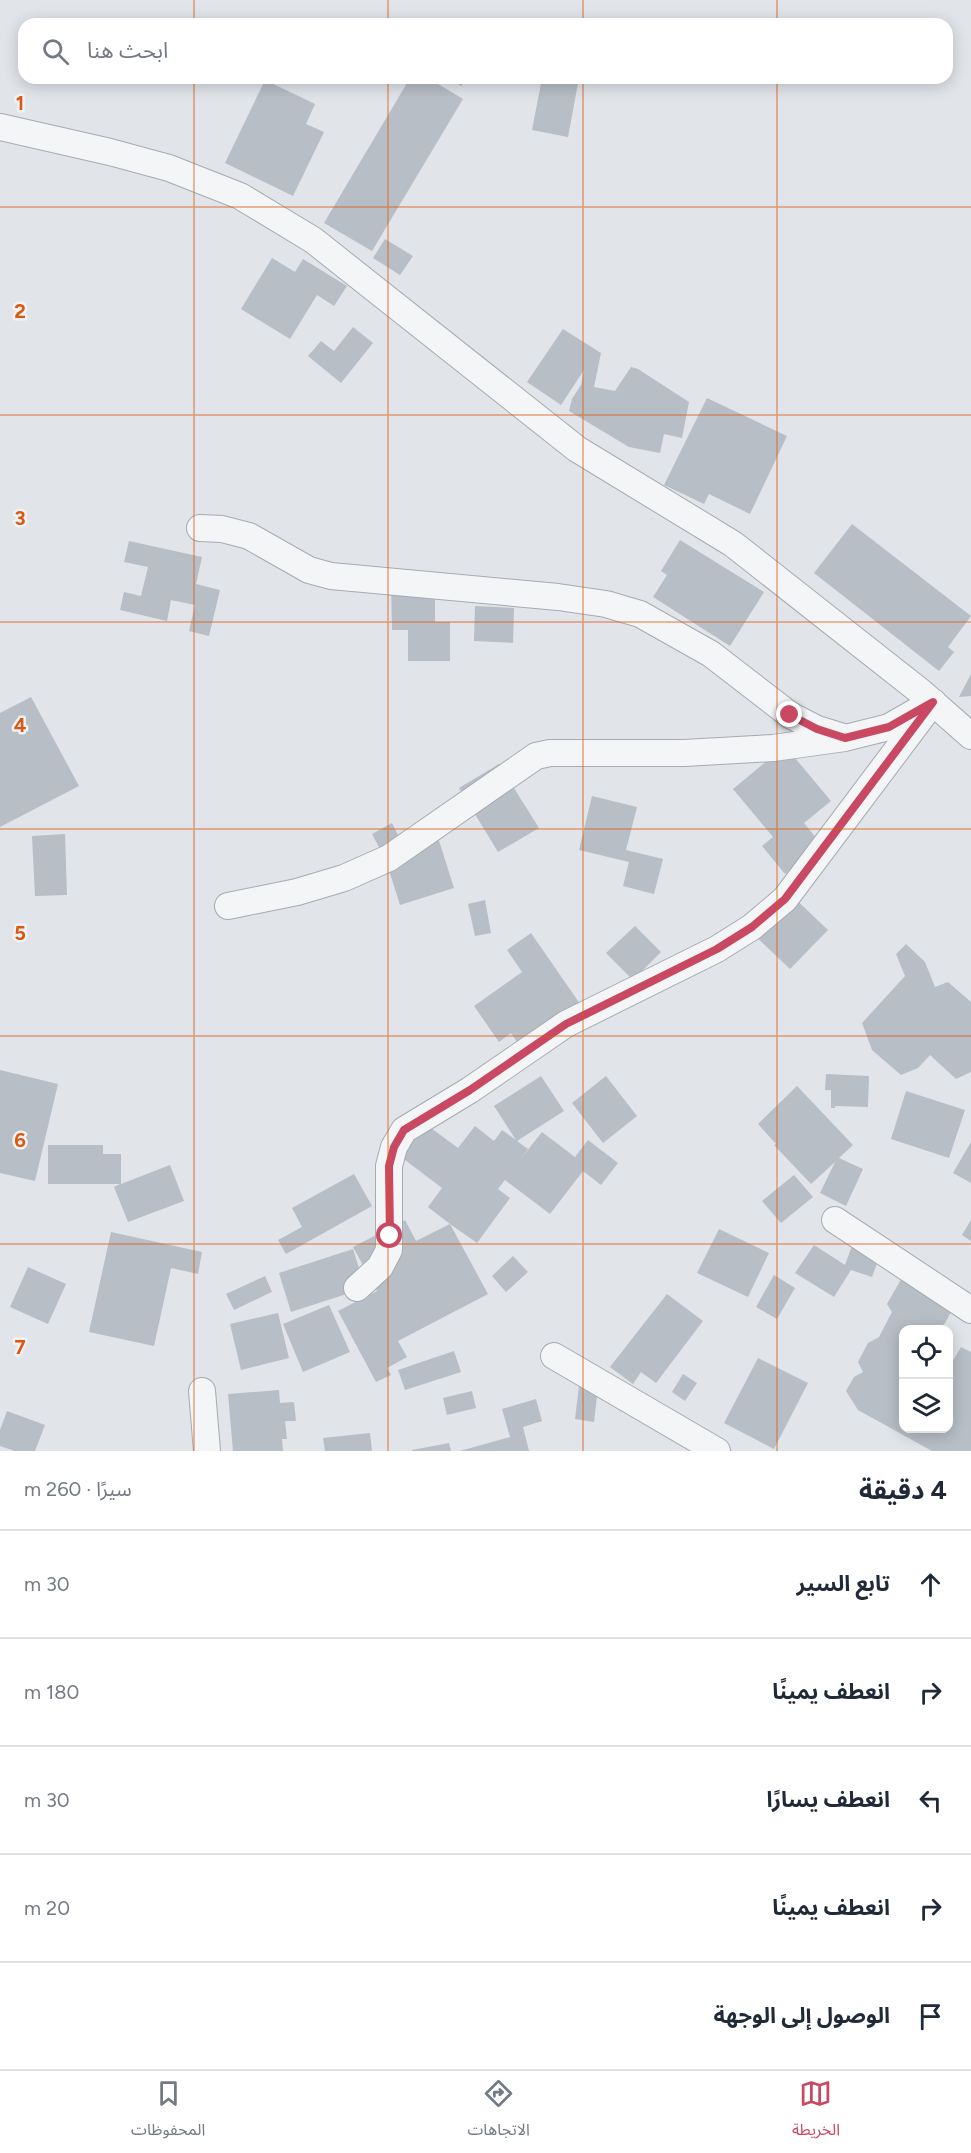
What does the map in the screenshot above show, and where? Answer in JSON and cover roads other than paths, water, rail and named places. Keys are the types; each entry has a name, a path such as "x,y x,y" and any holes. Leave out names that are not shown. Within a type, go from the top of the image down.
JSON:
{"street":[{"path":"0,128 110,152 169,168 240,196 314,240 577,449 733,544 933,702 971,736"},
{"path":"200,528 222,529 249,536 309,570 331,576 558,597 606,604 640,614 711,654 790,715 817,729 845,738"},
{"path":"228,906 297,892 345,878 389,858 536,756 550,753 684,753 773,748 845,738 889,727 933,702"},
{"path":"357,1288 380,1267 389,1250 389,1166 394,1147 404,1130 470,1090 566,1024 717,949 752,927 785,899 933,702"},
{"path":"835,1220 971,1310"},
{"path":"554,1356 717,1451"},
{"path":"202,1391 207,1451"}]}
